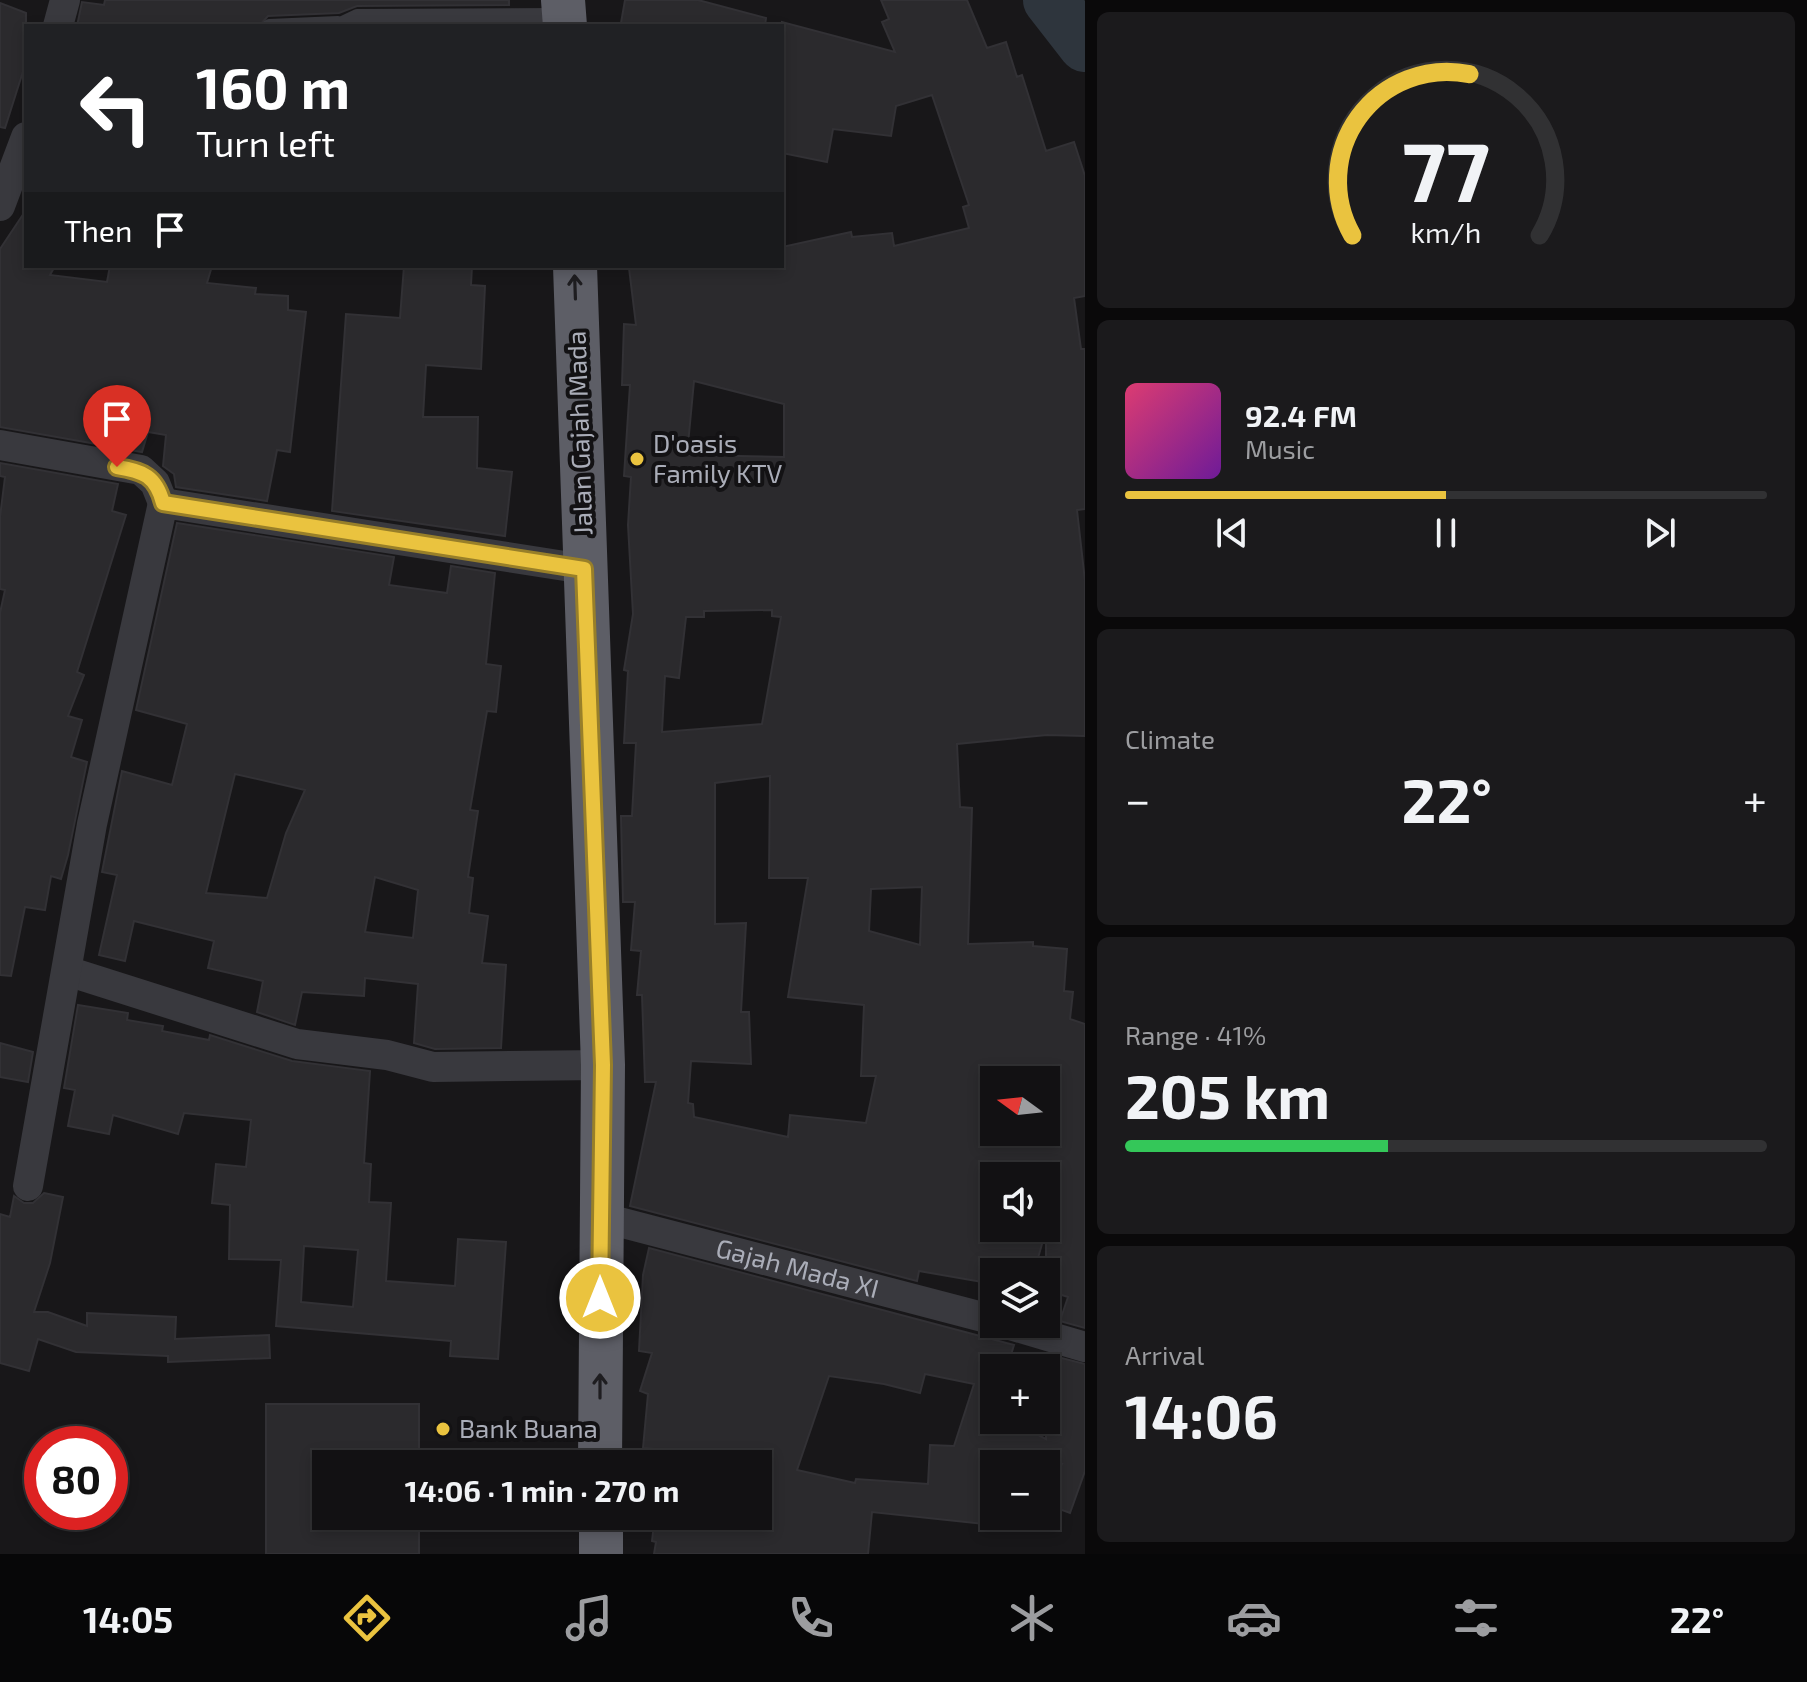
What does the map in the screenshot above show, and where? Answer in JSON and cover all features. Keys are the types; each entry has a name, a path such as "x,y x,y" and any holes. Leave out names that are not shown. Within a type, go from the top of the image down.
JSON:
{"highway":[{"name":"Jalan Gajah Mada","path":"575,268 603,1065 600,1450"},
{"path":"601,1530 601,1554"}],"street":[{"path":"59,24 65,0"},
{"path":"0,206 24,142"},
{"path":"0,445 141,470 155,483 163,503 92,824 28,1186"},
{"path":"163,503 584,569"},
{"path":"67,971 297,1044 387,1055 433,1067 603,1065"},
{"name":"Gajah Mada XI","path":"600,1217 980,1316"},
{"path":"1054,1338 1085,1347"}],"lane":[{"path":"337,24 357,16 564,14"}],"building":[{"path":"105,0 509,0 509,5 357,6 339,13 268,16 261,24 77,24 82,2 104,5"},
{"path":"625,0 698,0 766,18 765,24 621,23"},
{"path":"881,0 967,0 987,48 1006,42 1017,77 1022,75 1046,151 1074,142 1085,176 1085,296 1074,298 1081,349 1085,349 1085,509 1077,510 1085,581 1085,736 1047,735 957,744 960,807 972,808 968,944 1033,942 1033,946 1067,949 1064,991 1073,992 1070,1019 1085,1024 1085,1328 1060,1321 1068,1297 1060,1294 1060,1258 1046,1258 1046,1242 1060,1242 1060,1162 980,1162 980,1242 1043,1242 1038,1258 980,1258 980,1282 919,1271 917,1281 630,1206 656,1082 645,1082 642,995 637,995 641,951 631,950 635,902 623,902 621,816 632,816 636,743 624,743 628,671 624,670 633,614 628,525 631,477 624,476 630,385 622,385 624,324 636,325 629,268 784,268 784,247 851,232 852,237 892,233 894,246 969,228 963,207 969,205 932,95 896,106 891,136 833,129 827,162 784,153 782,22 895,52 882,22 889,19","holes":["694,381 784,404 784,457 687,455","772,610 772,616 781,617 762,724 662,732 665,676 679,678 686,617 704,617 704,611","770,776 769,878 808,878 788,997 864,1005 861,1076 876,1076 866,1123 790,1115 788,1137 694,1117 693,1104 688,1103 691,1061 751,1064 749,1012 741,1012 746,923 715,924 715,783","922,887 920,945 869,931 871,889"]},
{"path":"0,3 26,13 26,24 24,68 5,128 0,127"},
{"path":"24,213 24,268 54,268 50,275 107,282 110,268 211,268 207,283 256,288 255,294 288,296 288,310 306,312 290,452 277,450 267,501 176,487 174,474 163,466 166,435 148,432 142,452 0,427 0,249"},
{"path":"404,268 472,268 471,285 485,286 481,369 426,365 423,417 478,417 477,468 512,472 505,536 332,511 346,314 400,318"},
{"path":"0,463 118,484 112,511 126,515 77,672 84,675 68,716 82,720 71,757 87,762 68,855 61,879 51,876 45,910 25,907 11,976 0,975 0,613 5,590 0,589 0,517 5,477 0,476"},
{"path":"177,523 394,557 389,585 447,593 451,566 495,573 486,664 501,666 496,712 487,711 470,810 478,811 468,877 473,878 469,913 488,916 482,963 506,965 501,1048 435,1049 414,1043 418,984 365,978 364,996 302,992 295,1025 257,1012 263,981 208,968 214,941 134,921 125,961 99,955 117,875 102,872 122,771 172,785 187,724 136,710","holes":["235,774 305,790 286,833 267,898 206,893","375,877 418,890 413,938 365,932"]},
{"path":"78,1005 128,1013 127,1020 163,1026 162,1031 209,1040 210,1035 292,1061 370,1071 364,1163 371,1164 369,1202 391,1203 386,1281 455,1286 458,1239 506,1242 498,1359 450,1356 451,1341 276,1326 281,1260 229,1259 230,1205 212,1203 216,1164 246,1167 251,1120 184,1113 178,1134 113,1115 109,1134 68,1126 75,1090 64,1088","holes":["304,1246 358,1250 353,1307 301,1302"]},
{"path":"0,1043 33,1052 28,1082 0,1077"},
{"path":"44,1193 63,1197 50,1263 34,1312 48,1312 87,1326 87,1313 176,1317 175,1339 269,1335 270,1358 168,1362 168,1356 76,1352 38,1339 29,1371 0,1363 0,1214 10,1217 14,1196 24,1203 33,1203"},
{"path":"649,1248 1014,1345 1011,1354 980,1354 980,1434 1036,1434 1046,1439 1046,1434 1060,1434 1060,1358 1085,1364 1085,1471 1070,1513 1060,1509 1060,1450 980,1450 980,1524 872,1512 868,1554 654,1554 653,1530 772,1530 772,1450 643,1448 648,1394 640,1391 652,1353 639,1351 643,1275","holes":["925,1374 974,1384 954,1446 930,1445 928,1484 856,1479 855,1483 797,1470 829,1376 920,1393"]},
{"path":"266,1404 419,1404 419,1450 312,1450 312,1530 419,1530 419,1554 266,1554"}],"waterway":[{"path":"1050,0 1085,45"}],"place":[{"name":"D'oasis Family KTV","path":"637,459"},
{"name":"Bank Buana","path":"443,1429"}],"route":[{"path":"117,467 141,470 149,476 163,503 584,569 603,1065 600,1298"}]}
